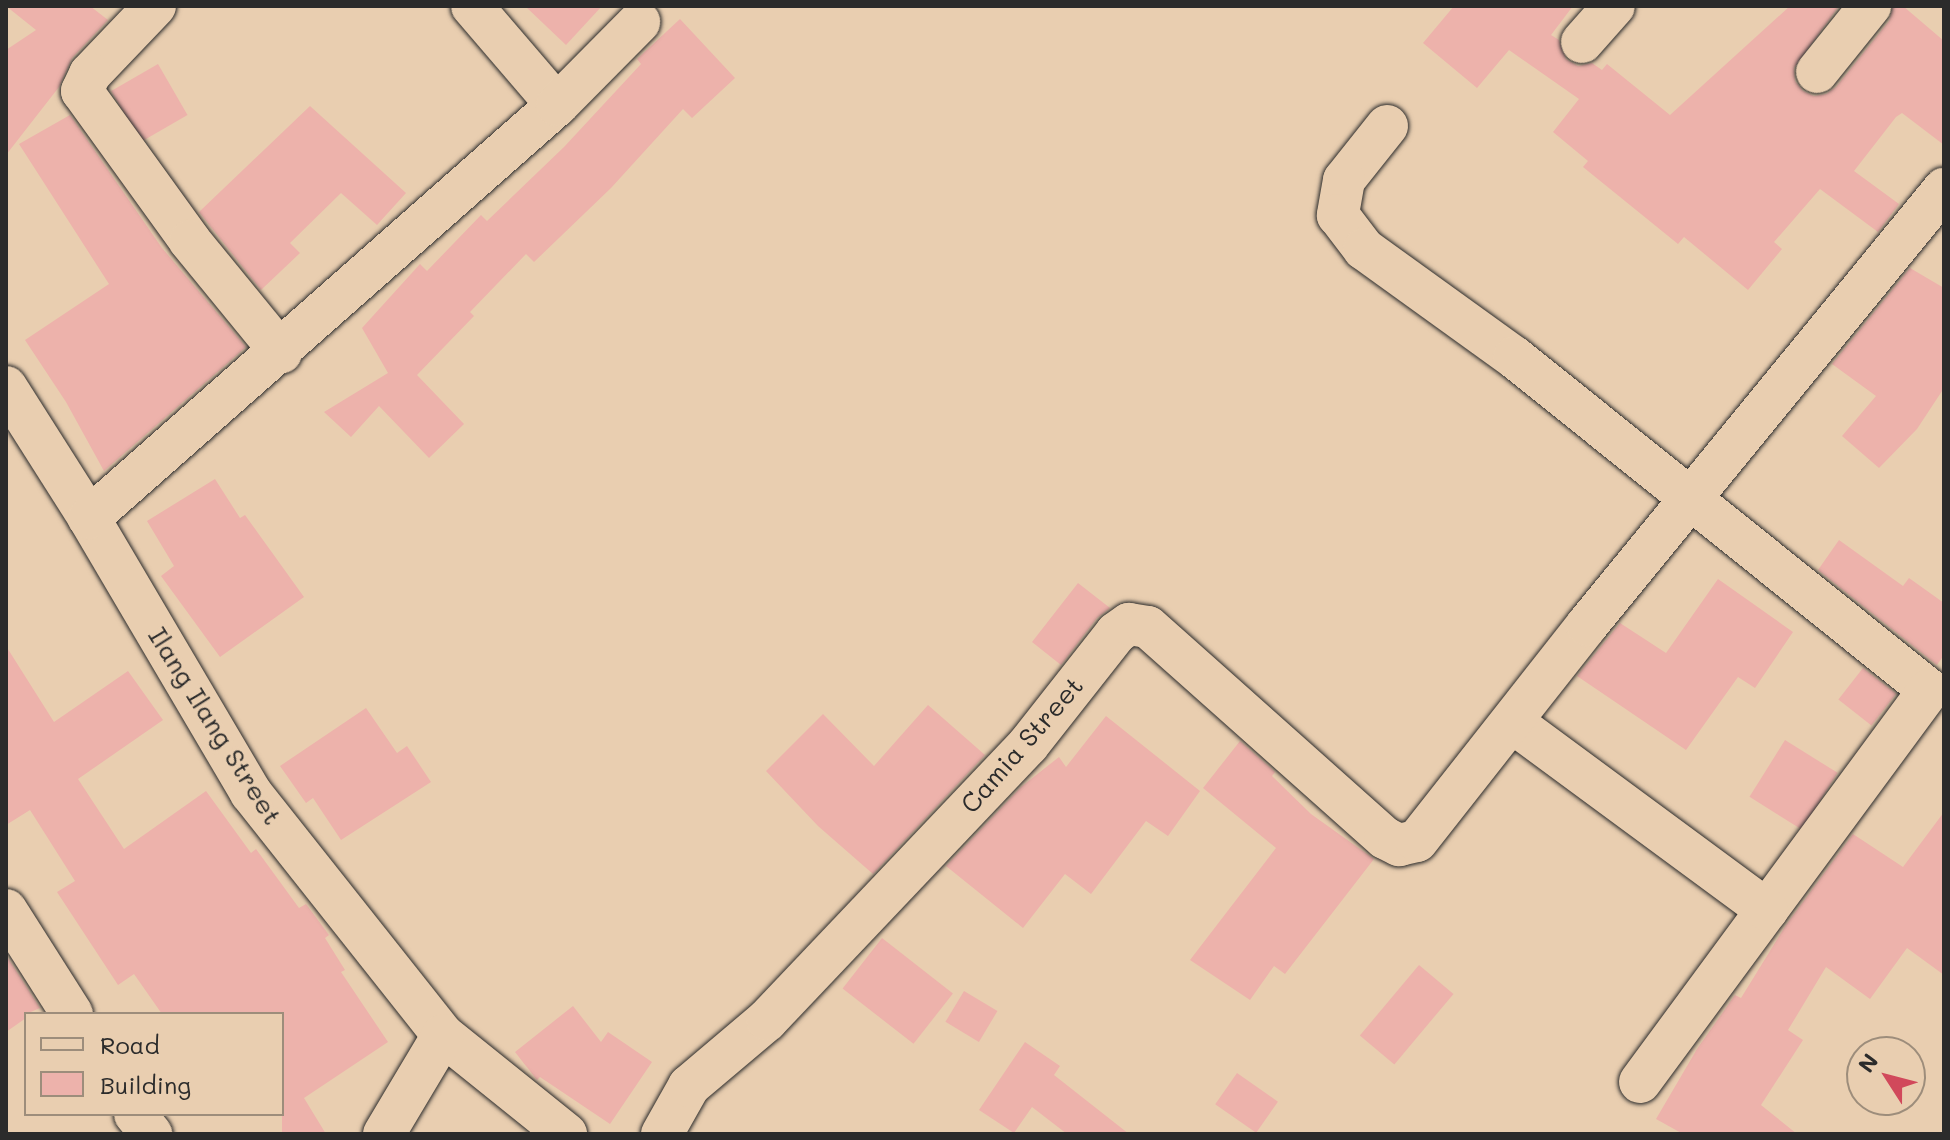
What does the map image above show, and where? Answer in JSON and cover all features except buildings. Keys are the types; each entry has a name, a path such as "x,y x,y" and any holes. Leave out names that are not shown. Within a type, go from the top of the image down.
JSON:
{"street":[{"path":"155,6 90,74 82,91 190,241 281,352"},
{"path":"472,6 557,105"},
{"path":"1582,42 1614,6"},
{"path":"1817,72 1870,6"},
{"path":"89,518 281,352 557,105 639,22"},
{"path":"1387,126 1344,180 1338,215 1364,249 1514,357 1929,690 1640,1082"},
{"path":"1767,910 1512,722 1944,189"},
{"name":"Ilang Ilang Street","path":"6,387 89,518 251,793 443,1035 566,1134"},
{"name":"Camia Street","path":"662,1134 689,1086 767,1020 1028,745 1116,633 1129,624 1148,627 1385,838 1399,845 1417,841 1512,722"},
{"path":"6,910 71,1012"},
{"path":"384,1134 443,1035"},
{"path":"137,1116 151,1134"}]}
